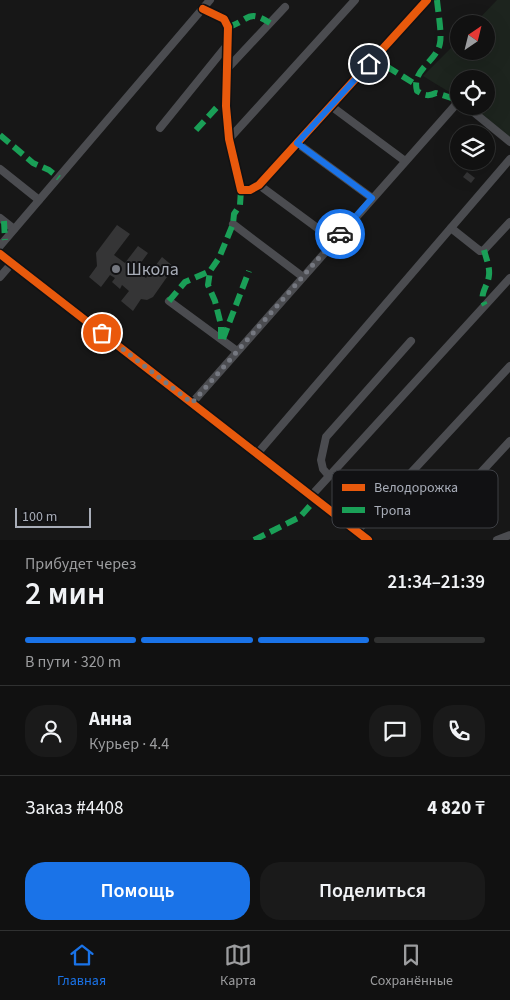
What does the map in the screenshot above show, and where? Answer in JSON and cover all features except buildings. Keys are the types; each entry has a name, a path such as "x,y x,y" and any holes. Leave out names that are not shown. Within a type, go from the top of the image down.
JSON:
{"street":[{"path":"0,246 210,0"},
{"path":"229,139 355,0"},
{"path":"203,9 227,23 226,70 229,139 241,190 250,190 258,185 427,0"},
{"path":"226,70 285,7"},
{"path":"160,128 228,44"},
{"path":"331,106 405,160"},
{"path":"192,403 450,111"},
{"path":"477,115 510,142"},
{"path":"297,143 372,198"},
{"path":"257,454 510,158"},
{"path":"0,169 39,200"},
{"path":"258,185 335,241"},
{"path":"0,218 14,229"},
{"path":"450,228 480,251 484,250 510,222"},
{"path":"233,224 303,277"},
{"path":"0,254 332,512"},
{"path":"0,277 12,263"},
{"path":"334,470 510,278"},
{"path":"169,301 237,351"},
{"path":"329,476 323,469 321,460 326,437 411,341"},
{"path":"414,470 510,366"},
{"path":"483,470 510,441"},
{"path":"311,496 332,473"},
{"path":"352,528 368,540"},
{"path":"356,531 359,528"},
{"path":"496,540 510,534"}],"shaded area":[{"path":"497,0 510,0 510,136 508,138 495,125 481,115 495,115 495,70 450,70 450,92 423,76 450,49 450,60 495,60 495,15 483,15"}],"marked path":[{"path":"437,0 440,43 438,50 418,77 416,83 417,91 426,95 436,93 450,97"},
{"path":"228,27 252,16 257,16 270,23"},
{"path":"381,50 386,66 415,84"},
{"path":"196,130 218,106 226,106"},
{"path":"0,135 33,163 49,170 59,178"},
{"path":"221,339 221,325 215,301 208,285 210,271 219,258 233,224 234,214 240,205 241,190"},
{"path":"4,221 5,240"},
{"path":"484,250 489,272 483,294 485,305"},
{"path":"169,301 185,282 210,271"},
{"path":"223,339 249,271"},
{"path":"254,540 300,517 316,499"}],"cycle path":[{"path":"203,9 224,19 228,27 226,106 229,139 241,190 250,190 259,185 427,0"},
{"path":"0,254 332,512"},
{"path":"353,528 368,540"}],"way so far":[{"path":"102,333 192,403 340,234"}],"place":[{"name":"Школа","path":"116,269"}],"route":[{"path":"340,234 372,198 297,143 369,64"}]}
